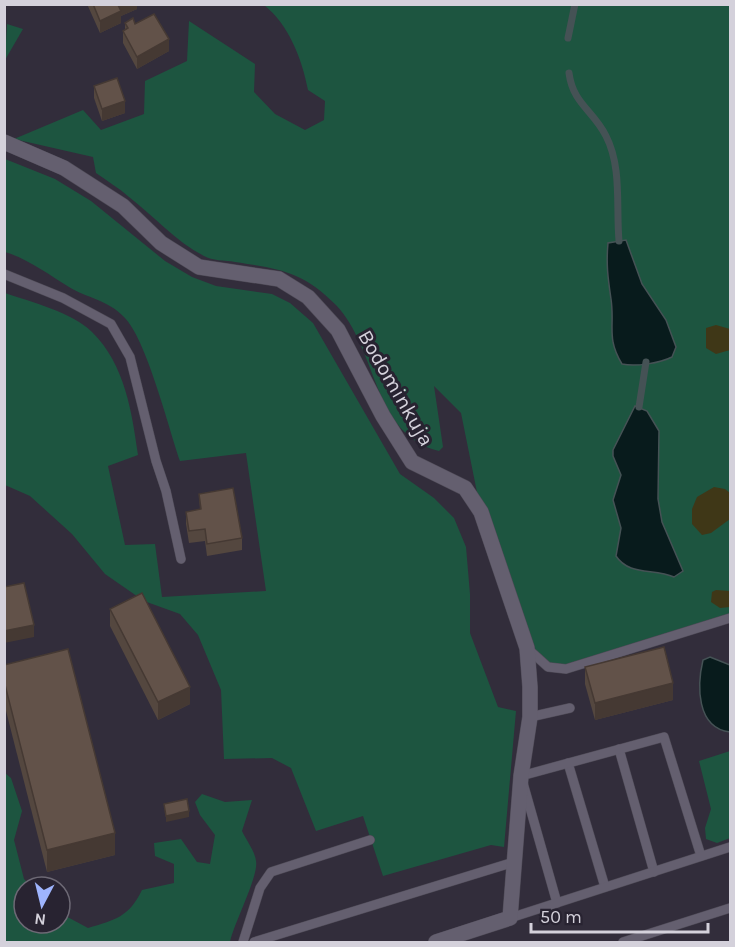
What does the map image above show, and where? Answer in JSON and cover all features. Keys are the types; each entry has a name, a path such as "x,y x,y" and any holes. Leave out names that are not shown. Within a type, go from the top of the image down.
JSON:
{"street":[{"name":"Bodominkuja","path":"4,142 64,168 123,206 161,243 199,267 279,279 308,297 338,330 382,416 412,462 465,488 481,512 527,648 530,717 520,776 510,918"},
{"path":"436,942 510,918"}],"lane":[{"path":"4,274 63,298 111,324 130,357 156,461 166,490 181,559"},
{"path":"527,648 548,667 566,669 730,618"},
{"path":"530,717 570,708"},
{"path":"558,903 520,776 664,737 702,856"},
{"path":"619,749 654,872"},
{"path":"568,763 605,887"},
{"path":"243,942 260,888 271,872 370,840"},
{"path":"510,918 730,847"},
{"path":"254,942 514,862"},
{"path":"623,942 730,908"}],"green space":[{"path":"264,5 730,5 730,618 566,669 548,667 527,648 481,512 461,413 434,386 443,447 439,451 417,442 401,428 388,409 350,323 336,305 312,285 290,273 251,264 207,258 174,236 125,194 96,173 93,157 14,139 83,110 101,130 144,114 145,81 187,61 189,21 255,64 254,92 275,114 305,130 324,120 325,101 308,90 293,43 281,22"},
{"path":"7,24 23,29 5,60"},
{"path":"5,159 55,179 91,201 165,261 192,277 216,286 272,294 290,303 313,323 400,474 434,498 454,518 466,547 470,594 470,633 498,707 516,711 504,847 491,845 383,876 363,816 316,831 291,768 272,758 224,759 221,690 198,635 180,614 144,601 105,574 72,534 30,496 5,485 5,293 51,308 84,325 103,345 112,359 130,406 138,455 108,466 125,545 155,544 162,597 266,591 246,453 180,461 148,363 132,328 124,317 111,307 76,291 30,263 5,252"},
{"path":"730,751 730,838 717,843 706,839 705,828 711,809 699,761"},
{"path":"5,773 11,778 22,811 14,840 23,875 12,875 12,935 72,935 72,919 88,928 120,916 132,906 142,890 174,883 174,864 155,856 154,843 181,839 197,862 210,864 215,835 200,815 195,802 202,794 225,802 252,800 242,831 254,853 256,868 230,942 5,942"}],"sand":[{"path":"716,325 730,329 730,350 716,354 706,348 706,328"},
{"path":"714,487 725,489 730,493 730,519 711,533 702,535 692,524 692,509 697,497"},
{"path":"730,591 730,607 720,608 711,602 712,592"}],"shaded area":[{"path":"626,240 642,284 666,320 676,347 672,357 661,361 641,365 622,364 614,347 607,258 608,243"},
{"path":"635,406 647,411 659,431 658,499 662,522 683,571 674,577 635,569 621,562 616,556 621,528 613,500 621,475 613,456 613,450"},
{"path":"710,657 730,665 730,732 719,729 711,723 702,704 701,670 703,660"}],"building":[{"path":"93,4 120,4 118,5 121,11 100,21"},
{"path":"154,14 169,39 137,57 123,31 128,28 125,23 133,18 135,24"},
{"path":"117,78 125,101 102,109 94,86"},
{"path":"233,488 242,538 207,544 205,529 189,531 186,512 201,509 199,494"},
{"path":"24,583 34,625 4,631 4,587"},
{"path":"142,593 190,687 158,702 110,609"},
{"path":"664,647 673,683 595,703 585,667"},
{"path":"68,649 115,833 47,850 4,681 4,665"},
{"path":"187,799 189,811 166,816 164,804"}],"waterway":[{"path":"568,38 575,4"},
{"path":"569,73 571,84 579,100 601,127 611,148 616,174 619,241"},
{"path":"639,407 646,362"}]}
